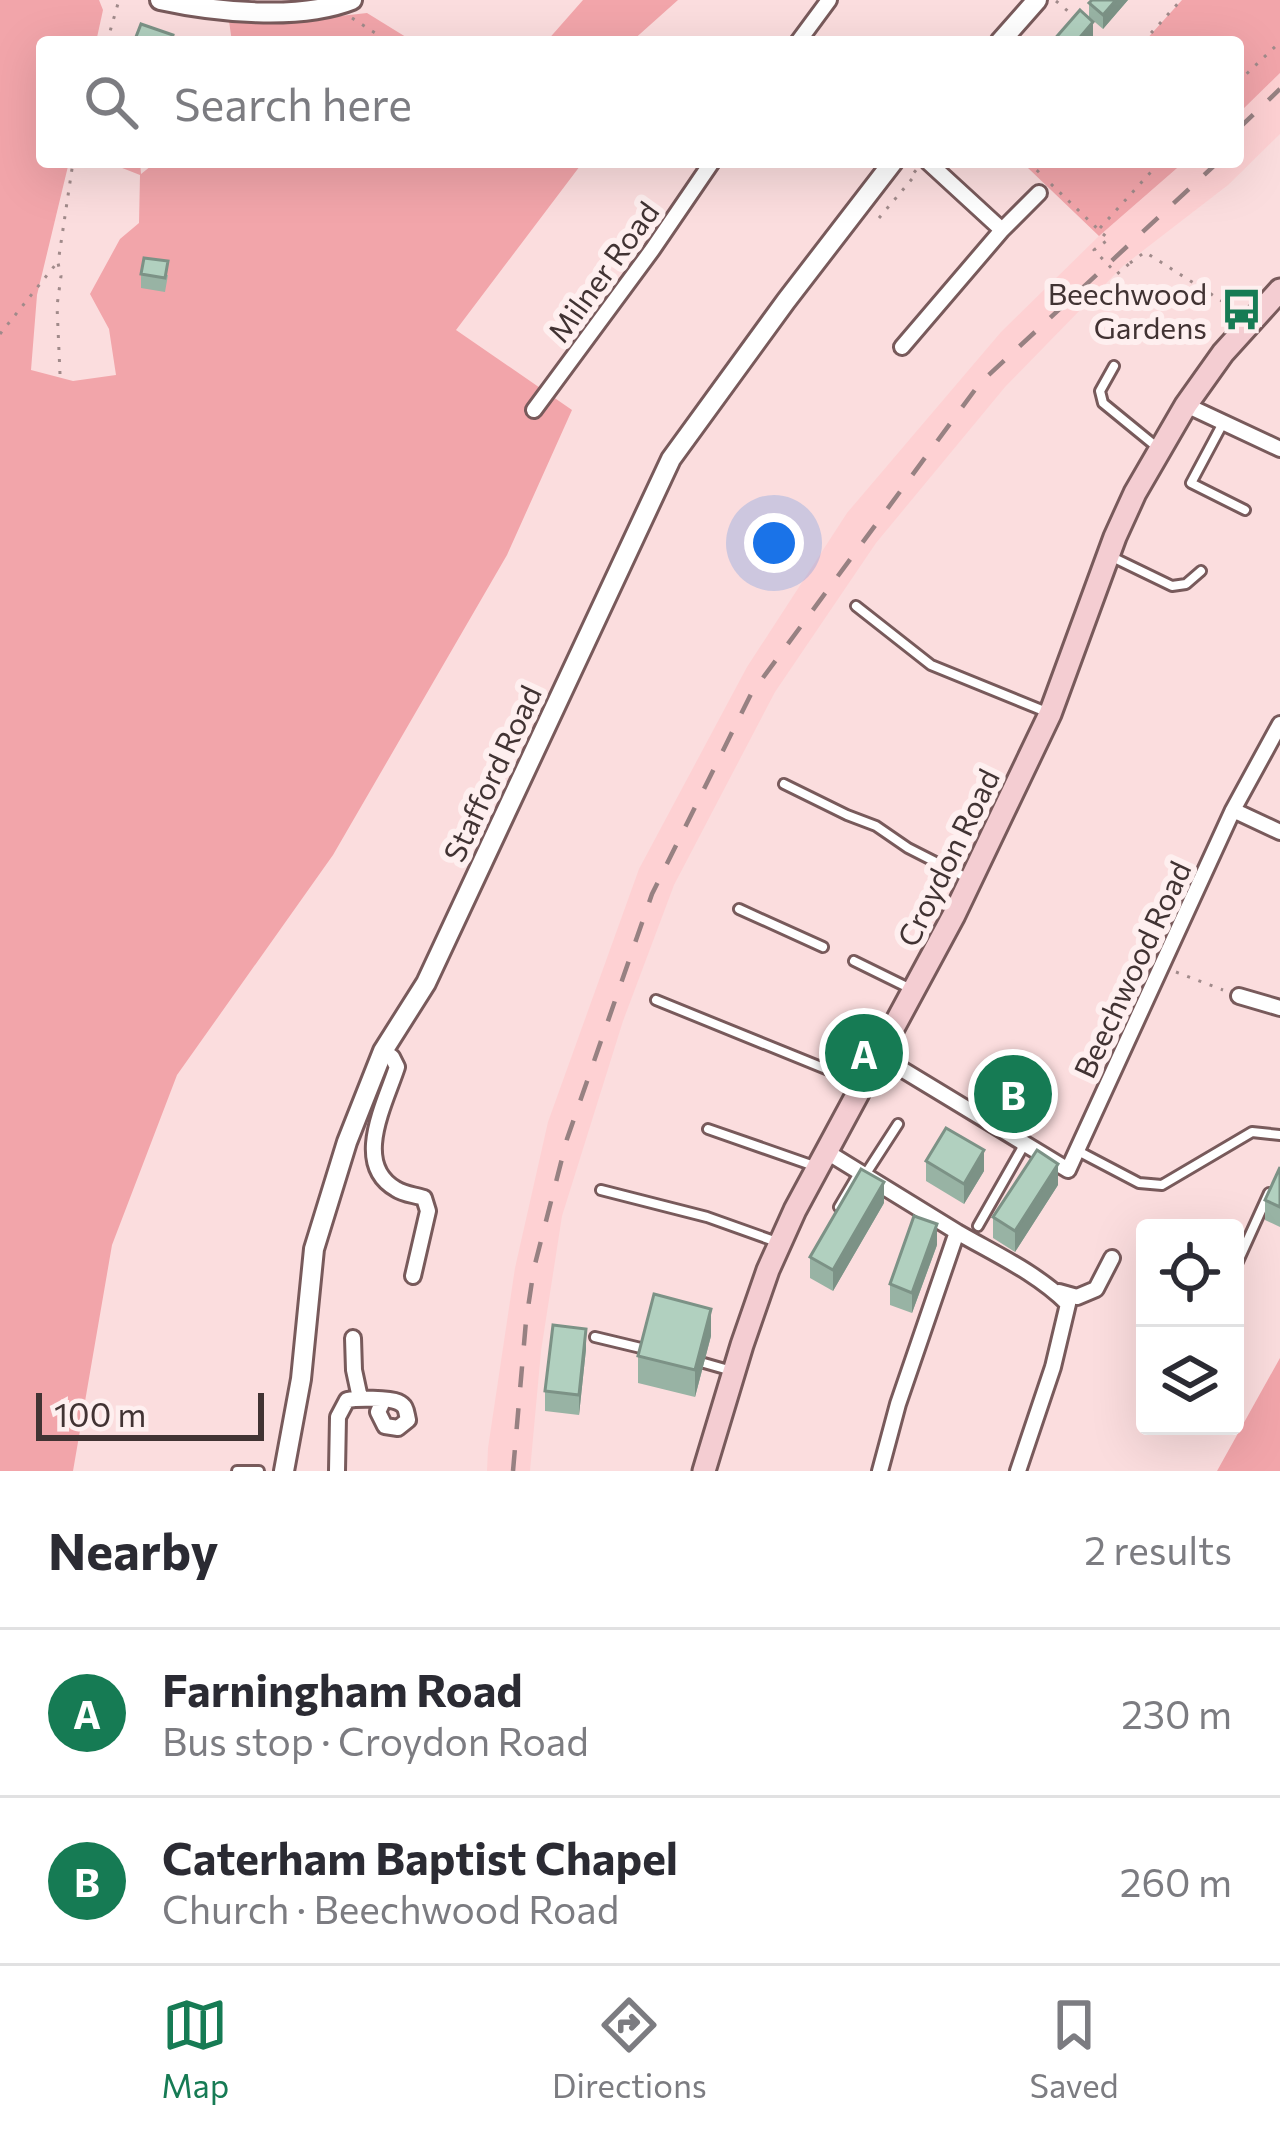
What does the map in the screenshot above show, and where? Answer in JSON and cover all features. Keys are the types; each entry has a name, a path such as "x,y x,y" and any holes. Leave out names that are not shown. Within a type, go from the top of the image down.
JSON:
{"main road":[{"name":"Croydon Road","path":"704,1471 780,1243 914,991 1050,714 1135,493 1186,405 1223,353 1280,290"}],"street":[{"path":"160,0 210,9 344,3"},
{"path":"802,36 829,0"},
{"path":"1005,36 1037,0"},
{"name":"Milner Road","path":"534,410 708,168"},
{"name":"Stafford Road","path":"284,1471 301,1379 314,1249 346,1142 383,1051 426,982 671,459 888,168"},
{"path":"935,168 1002,230"},
{"path":"902,347 1002,230 1040,193"},
{"path":"1186,405 1280,449"},
{"name":"Beechwood Road","path":"1078,1150 1233,810 1280,724"},
{"path":"1233,810 1280,832"},
{"path":"1239,996 1280,1008"},
{"path":"383,1051 397,1067 371,1148 377,1172 396,1190 424,1198 428,1211 413,1276"},
{"path":"880,1056 1068,1170 1078,1150"},
{"path":"823,1160 862,1174 1054,1290 1077,1297 1096,1289 1112,1258"},
{"path":"880,1471 898,1403 957,1232"},
{"path":"1018,1471 1068,1304 1054,1290"},
{"path":"353,1338 360,1398"},
{"path":"337,1471 338,1417 346,1400 383,1401"}],"lane":[{"path":"1114,366 1100,391 1103,403 1159,448"},
{"path":"1223,423 1191,483 1245,510"},
{"path":"1108,555 1172,586 1186,584 1201,571"},
{"path":"856,606 931,665 1050,714"},
{"path":"784,784 876,826 970,880"},
{"path":"739,909 824,947"},
{"path":"854,961 914,991"},
{"path":"656,1000 865,1084"},
{"path":"831,1222 898,1124"},
{"path":"708,1130 823,1160"},
{"path":"1078,1150 1139,1183 1162,1184 1252,1132 1280,1135"},
{"path":"978,1226 1025,1144"},
{"path":"601,1190 707,1216 780,1243"},
{"path":"1244,1248 1271,1190"},
{"path":"595,1337 646,1349"},
{"path":"704,1363 734,1371"},
{"path":"237,1471 259,1471"}],"path":[{"path":"109,36 119,0"},
{"path":"1054,0 1080,21"},
{"path":"1148,36 1181,0"},
{"path":"344,3 382,36"},
{"path":"1244,76 1280,42"},
{"path":"60,374 58,263 72,168"},
{"path":"879,218 917,173 911,168"},
{"path":"1036,168 1109,239 1094,250 1117,274 1145,252 1252,320"},
{"path":"1101,232 1155,168"},
{"path":"0,334 58,263"},
{"path":"1163,967 1239,996"}],"shaded area":[{"path":"0,0 99,0 103,10 97,36 36,36 36,168 68,168 37,295 31,370 73,381 116,375 109,329 90,294 120,239 139,223 140,175 122,168 140,168 141,174 148,168 578,168 456,330 572,410 507,555 333,855 177,1075 112,1245 73,1471 0,1471"},
{"path":"583,0 678,0 638,36 551,36"},
{"path":"1182,0 1280,0 1280,73 1244,108 1244,36 1149,36"},
{"path":"367,13 404,36 231,36 229,21"},
{"path":"1280,73 1280,134 1228,185 1123,266 1005,387 876,543 775,692 674,885 623,1021 562,1216 541,1351 530,1471 487,1471 515,1268 548,1122 639,869 747,667 847,513 1001,332 1177,168 1244,168 1244,108"},
{"path":"1028,168 1177,168 1099,236"},
{"path":"1280,1358 1280,1471 1217,1471 1237,1435 1244,1435 1244,1423"}],"building":[{"path":"1116,0 1103,15 1089,3"},
{"path":"1080,10 1093,22 1081,36 1057,36"},
{"path":"141,24 173,35 173,36 136,36"},
{"path":"144,258 168,261 165,278 141,274"},
{"path":"1011,1060 1032,1071 1016,1101 995,1090"},
{"path":"946,1128 984,1150 964,1184 926,1161"},
{"path":"1037,1150 1058,1164 1015,1231 993,1217"},
{"path":"1280,1167 1280,1207 1265,1200"},
{"path":"861,1169 884,1182 833,1270 810,1257"},
{"path":"914,1216 937,1224 912,1293 890,1284"},
{"path":"654,1294 711,1309 695,1370 638,1356"},
{"path":"553,1325 586,1329 579,1395 545,1391"}],"railway":[{"path":"1244,123 1280,89"},
{"path":"513,1471 534,1268 567,1139 652,894 751,694 980,383 1212,168"}],"place":[{"name":"Beechwood Gardens","path":"1241,309"},
{"name":"Farningham Road","path":"864,1053"},
{"name":"Caterham Baptist Chapel","path":"1013,1094"}]}
